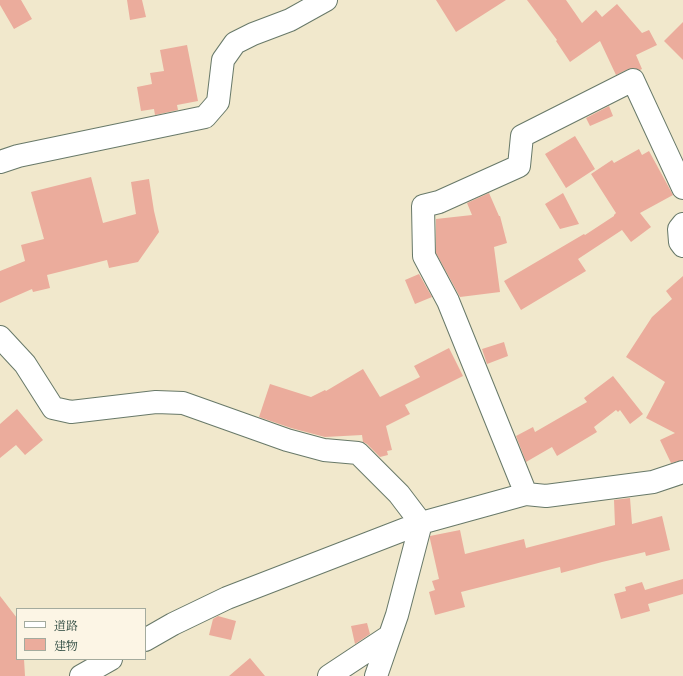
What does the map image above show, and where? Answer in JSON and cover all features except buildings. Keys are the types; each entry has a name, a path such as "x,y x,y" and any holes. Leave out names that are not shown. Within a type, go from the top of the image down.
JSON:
{"street":[{"path":"0,162 18,156 205,117 218,102 223,60 235,43 253,34 290,20 326,0"},
{"path":"526,494 448,301 424,256 423,206 439,202 519,166 522,136 633,80 683,188"},
{"path":"683,224 679,229 680,242 683,246"},
{"path":"0,337 25,364 53,408 71,412 156,402 183,403 287,440 324,450 358,453 399,494 421,523"},
{"path":"146,639 173,624 228,598 421,523 526,494 546,496 653,482 683,472"},
{"path":"376,676 396,615 421,523"},
{"path":"329,676 388,637"},
{"path":"81,676 109,660"}]}
